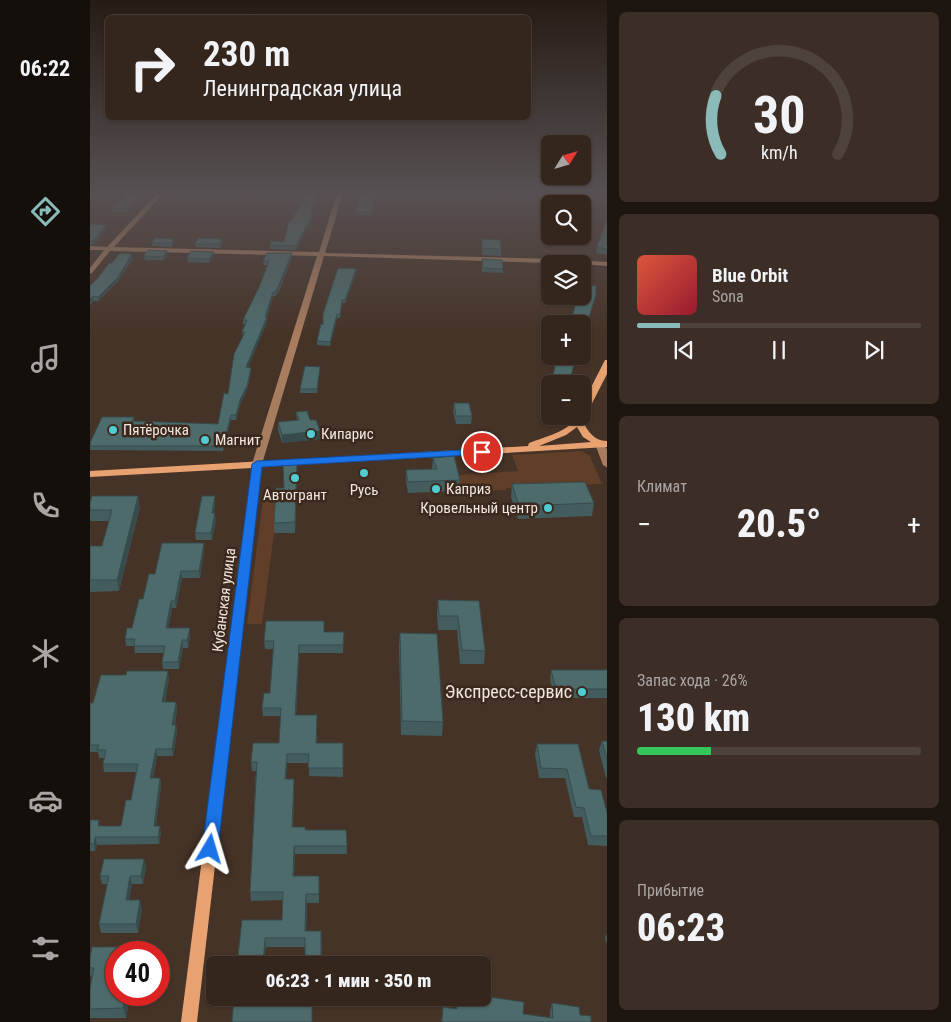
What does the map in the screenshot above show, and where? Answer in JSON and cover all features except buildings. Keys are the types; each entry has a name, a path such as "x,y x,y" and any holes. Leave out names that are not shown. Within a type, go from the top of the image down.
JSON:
{"street":[{"path":"90,272 116,241"},
{"name":"Кубанская улица","path":"189,1022 257,464 324,241"},
{"path":"90,248 607,264"},
{"path":"591,396 607,362"},
{"path":"518,450 563,433 574,425"},
{"path":"580,425 585,435 604,444"},
{"path":"90,474 604,444"},
{"path":"604,444 607,466"}],"shaded area":[{"path":"582,451 590,456 602,484 462,492 458,475 518,471 512,455"},
{"path":"276,498 274,533 262,624 247,624 263,499"}],"place":[{"name":"Пятёрочка","path":"113,430"},
{"name":"Кипарис","path":"311,434"},
{"name":"Магнит","path":"205,440"},
{"name":"Русь","path":"364,473"},
{"name":"Автогрант","path":"295,478"},
{"name":"Каприз","path":"436,489"},
{"name":"Кровельный центр","path":"548,508"},
{"name":"Экспресс-сервис","path":"582,692"}],"route":[{"path":"210,849 257,464 482,452"}]}
